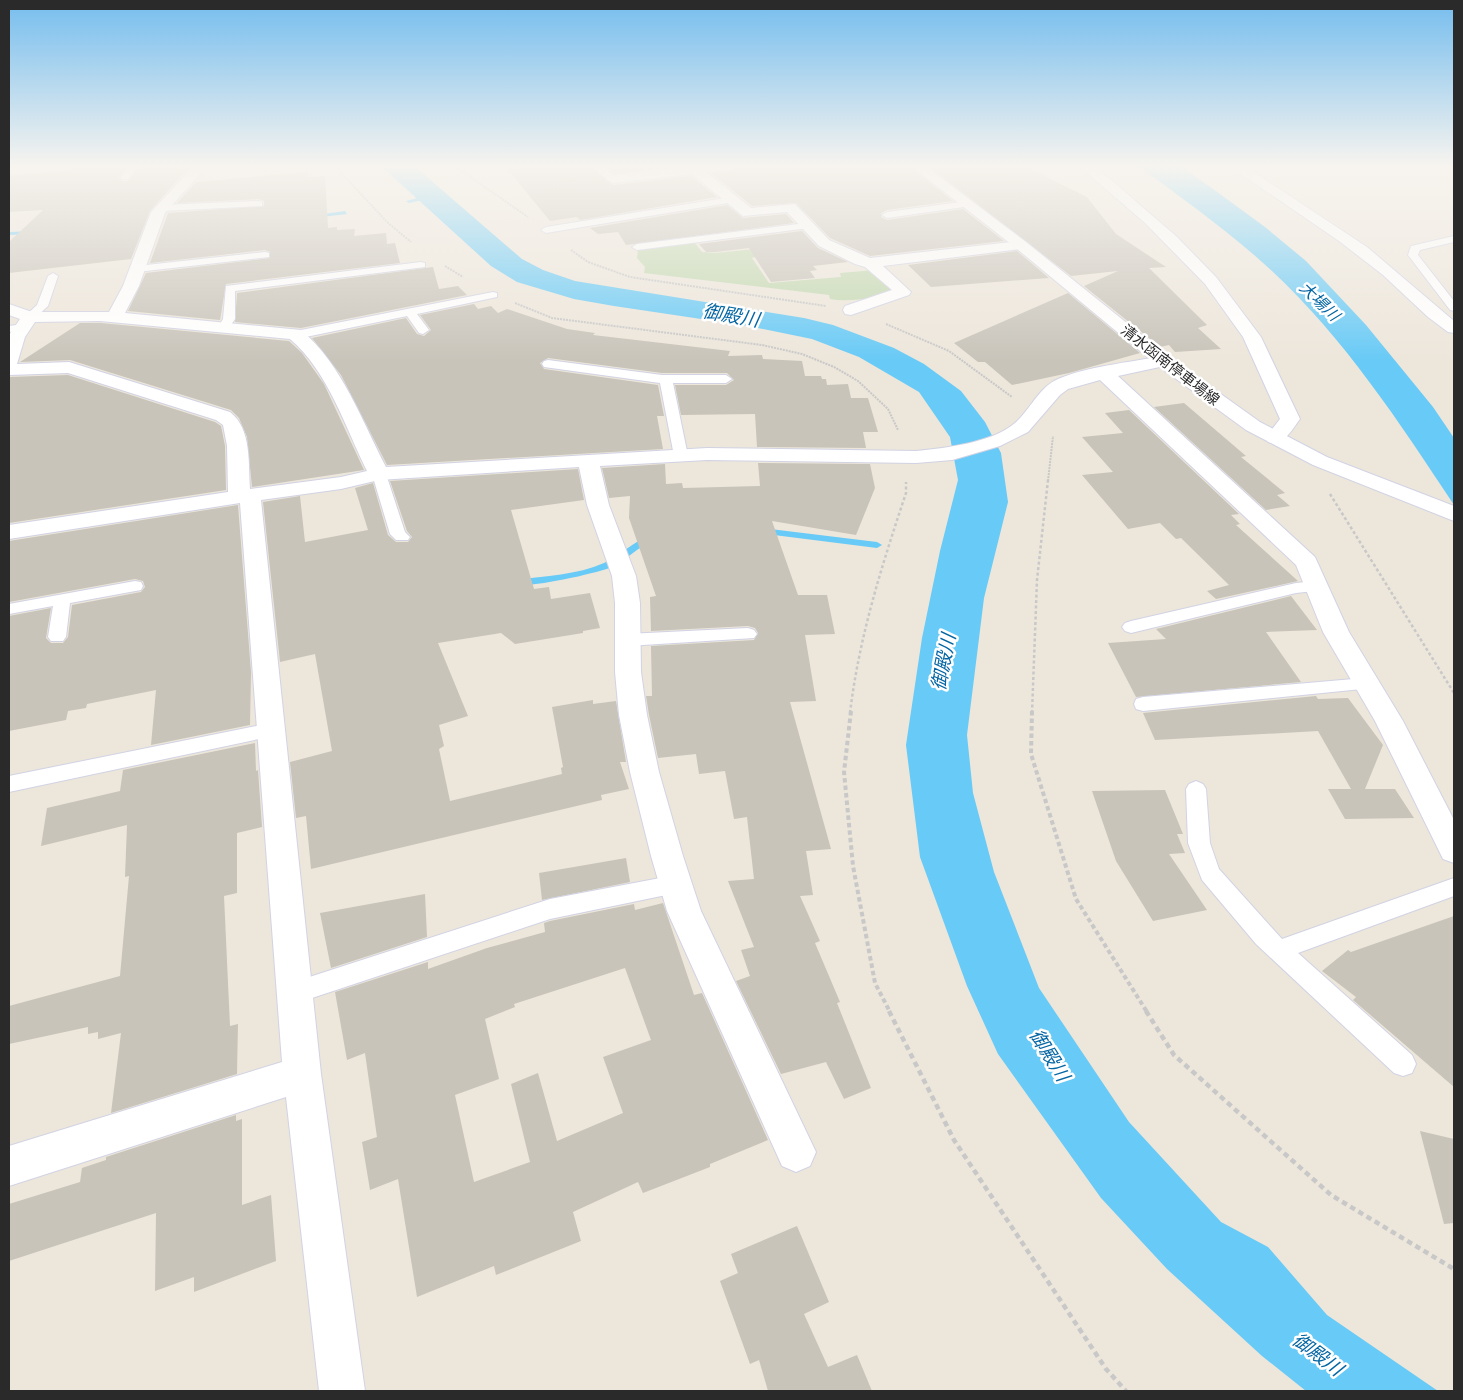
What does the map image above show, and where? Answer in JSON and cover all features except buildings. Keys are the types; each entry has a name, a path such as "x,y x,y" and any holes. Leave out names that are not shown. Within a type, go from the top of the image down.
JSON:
{"street":[{"path":"115,317 137,269 150,230"},
{"path":"811,230 829,247 860,261 870,263 1021,245"},
{"name":"清水函南停車場線","path":"1002,230 1163,361 1227,409 1312,458 1454,514"},
{"path":"1160,230 1190,258 1213,283 1245,326 1269,367 1290,419 1275,438"},
{"path":"1332,230 1381,265 1438,318 1454,328"},
{"path":"851,310 903,292 870,263"},
{"path":"9,309 21,325"},
{"path":"21,325 48,318 115,317 296,335 304,339 318,358 379,474"},
{"path":"9,362 21,325"},
{"path":"9,532 341,483 379,474 419,470 754,453 910,457 952,454 979,447 1021,428 1053,391 1061,385 1080,378 1163,361"},
{"path":"9,370 69,367 223,416 232,423 245,497 271,730 302,1074 342,1391"},
{"path":"1104,373 1181,447 1307,562 1336,632 1388,721 1454,850"},
{"path":"589,461 590,478 627,595 629,685 639,749 684,911 796,1152"},
{"path":"9,1166 302,1074"}],"lane":[{"path":"637,248 773,230"},
{"path":"1454,239 1415,248 1413,255 1454,308"},
{"path":"137,269 265,255"},
{"path":"224,327 229,319 230,288 421,265"},
{"path":"21,325 42,306 53,276"},
{"path":"296,335 493,295"},
{"path":"410,312 423,330"},
{"path":"548,364 666,379 726,379"},
{"path":"666,379 681,456"},
{"path":"379,474 398,534 402,537"},
{"path":"9,609 135,586"},
{"path":"1131,627 1296,588 1316,586"},
{"path":"57,637 62,599"},
{"path":"627,640 748,634"},
{"path":"1142,704 1365,684"},
{"path":"9,784 271,730"},
{"path":"1196,789 1199,843 1210,874 1233,903 1279,950 1403,1064"},
{"path":"294,993 550,909 676,884"},
{"path":"1279,950 1454,886"}],"path":[{"path":"396,230 416,247"},
{"path":"546,230 588,262 630,277 851,310 949,351 1011,396 1040,406 1054,425 1037,580 1031,754 1076,900 1174,1055 1331,1195 1454,1269"},
{"path":"440,263 493,295 552,318 762,345 802,354 834,367 858,381 878,398 891,416 910,457 906,493 873,594 854,679 844,772 853,866 875,984 954,1140 1106,1369 1126,1391"},
{"path":"1312,458 1454,694"}],"green space":[{"path":"694,242 702,252 716,253 754,249 756,257 752,258 769,283 841,277 840,273 875,270 898,291 855,300 830,299 829,295 644,273 645,267 637,258 638,250"}],"water":[{"name":"御殿川","path":"452,230 489,230 522,259 543,270 575,281 804,318 833,325 894,348 924,364 961,391 985,422 1001,453 1008,502 984,598 967,735 973,793 994,872 1039,988 1129,1122 1221,1222 1268,1247 1327,1315 1438,1391 1306,1391 1262,1356 1167,1269 1101,1198 998,1054 967,986 920,857 906,745 922,638 940,551 958,480 950,437 919,392 859,357 812,339 748,326 574,299 517,282 491,266"},
{"name":"大場川","path":"1224,230 1269,230 1306,261 1366,325 1433,407 1454,438 1454,505 1392,413 1347,353 1298,297"}],"waterway":[{"path":"10,234 33,233"},
{"path":"761,531 877,545"},
{"path":"516,583 562,577 597,569 608,565 639,544 651,539"}]}
